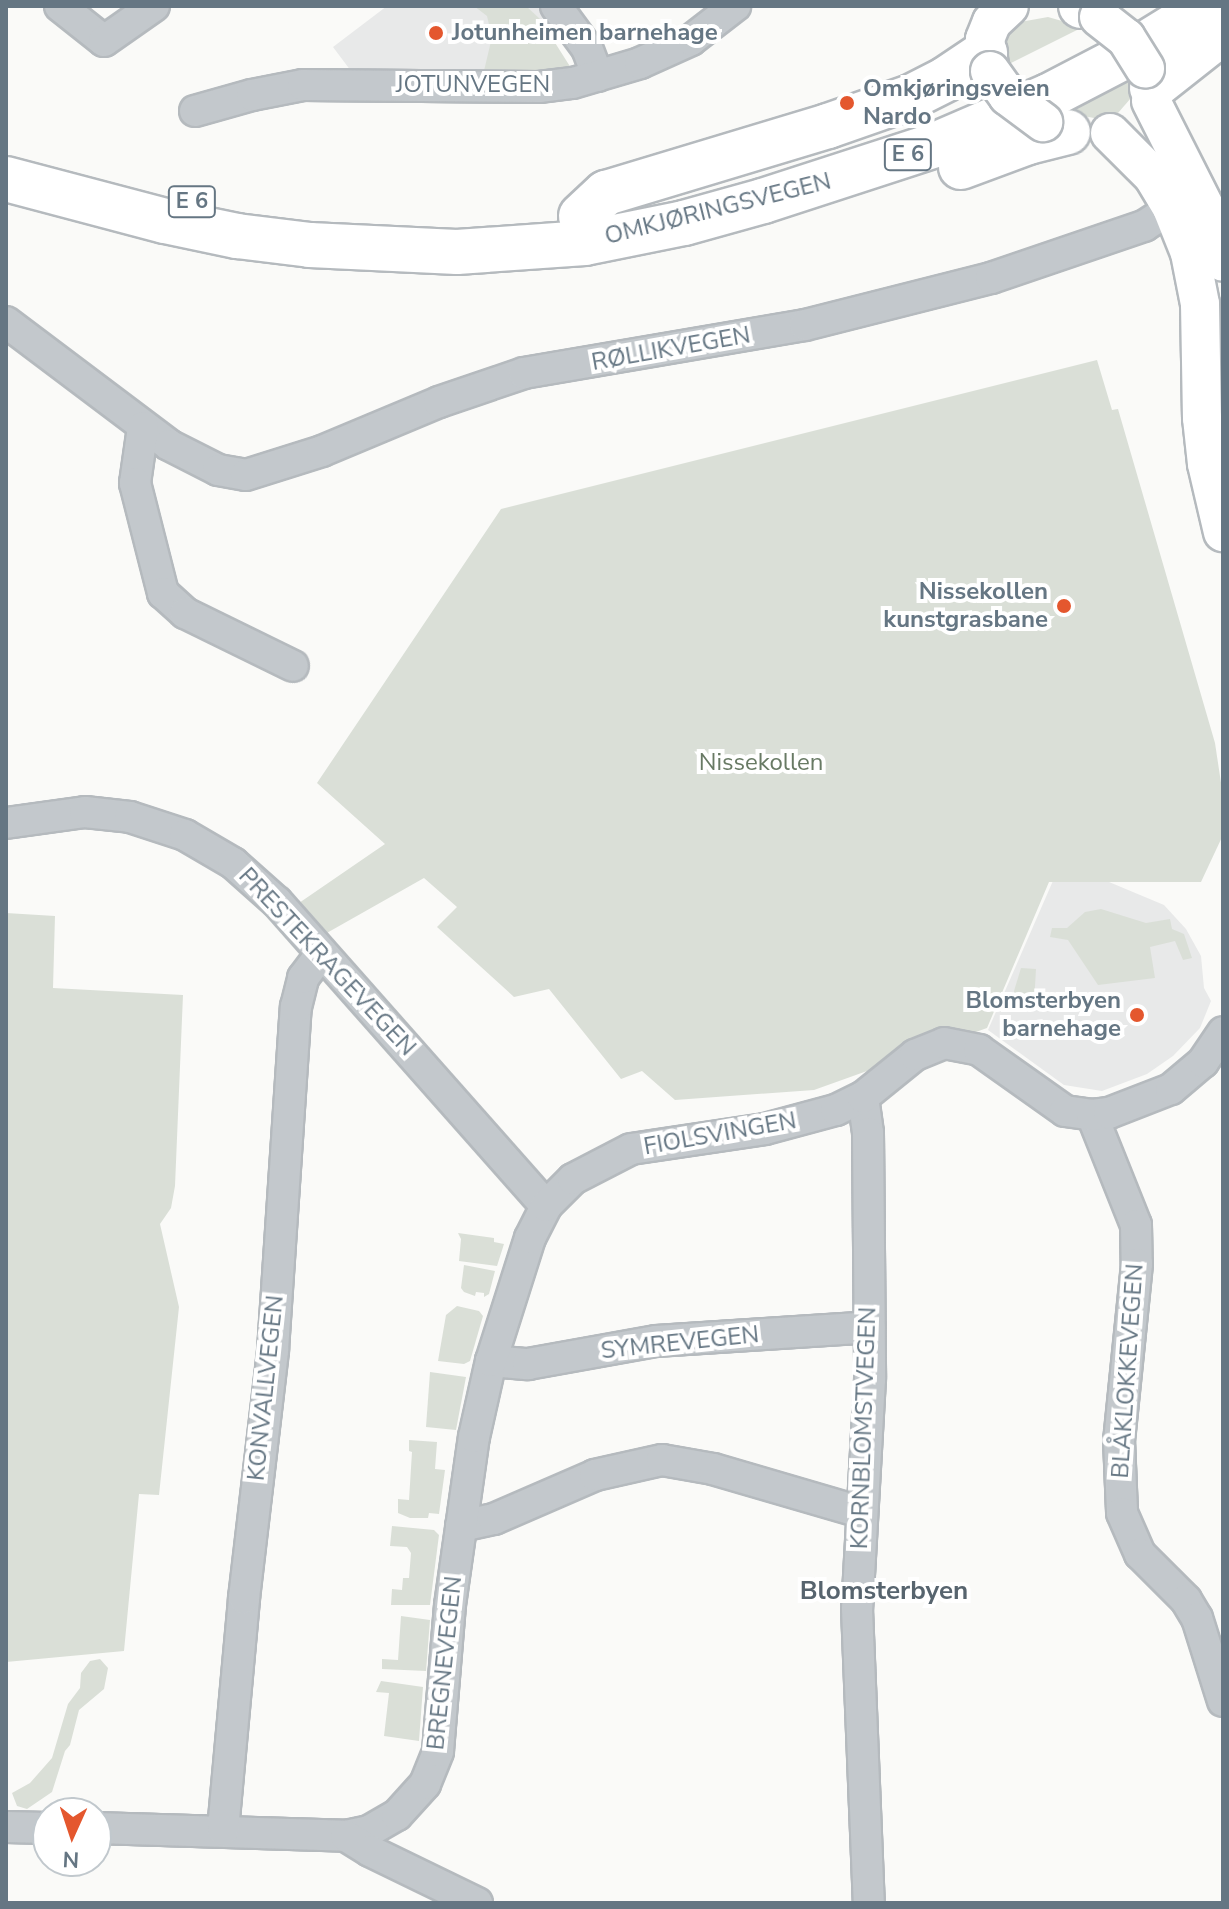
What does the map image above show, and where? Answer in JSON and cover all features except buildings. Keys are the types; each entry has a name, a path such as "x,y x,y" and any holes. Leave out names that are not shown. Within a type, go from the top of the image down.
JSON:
{"highway":[{"name":"OMKJØRINGSVEGEN","path":"6,179 165,221 237,236 310,245 457,252 583,229 911,125 1061,59 1157,6"},
{"name":"OMKJØRINGSVEGEN","path":"6,152 170,198 241,212 415,226 583,229 684,223 763,201 935,145 1049,96 1124,57 1207,6"},
{"path":"1149,86 1223,32"},
{"name":"E 6","path":"986,54 911,97 828,126 606,193 583,229 616,253 742,235 849,206 1028,142 1074,129"}],"main road":[{"path":"962,6 1008,96 1074,129 1153,176 1172,208 1197,278 1202,418 1207,464 1223,532"},
{"path":"986,54 992,22 1009,6"},
{"path":"1085,9 1126,38 1207,212 1223,262"},
{"path":"1074,129 1135,124 1149,86"}],"street":[{"path":"60,6 104,41 154,6"},
{"path":"556,6 587,48 598,76"},
{"name":"JOTUNVEGEN","path":"195,111 260,92 303,85 539,87 598,76 640,63 691,40 735,6"},
{"path":"1172,208 1190,175"},
{"name":"RØLLIKVEGEN","path":"6,322 169,445 218,470 246,475 322,451 439,402 524,373 805,325 991,278 1144,226 1172,208"},
{"path":"143,427 135,483 163,593 185,613 293,666"},
{"name":"PRESTEKRAGEVEGEN","path":"6,823 85,812 159,824 233,863 277,902 546,1206"},
{"name":"KONVALLVEGEN","path":"223,1830 244,1598 273,1350 296,1007 303,978 322,953"},
{"name":"FIOLSVINGEN","path":"546,1206 573,1179 631,1149 803,1121 863,1097 925,1049 955,1043 991,1058 1051,1104 1065,1111 1092,1115 1127,1108 1171,1089 1203,1062 1223,1032"},
{"name":"KORNBLOMSTVEGEN","path":"863,1097 868,1133 870,1327 857,1609 869,1903"},
{"name":"BLÅKLOKKEVEGEN","path":"1092,1115 1136,1225 1137,1264 1119,1440 1122,1513 1140,1554 1186,1600 1197,1618 1223,1701"},
{"name":"BREGNEVEGEN","path":"112,1828 346,1836 369,1831 397,1815 417,1795 432,1769 441,1729 446,1636 474,1437 491,1361 530,1238 546,1206"},
{"name":"SYMREVEGEN","path":"491,1361 528,1364 656,1341 870,1327"},
{"path":"461,1526 494,1519 595,1475 662,1460 713,1469 860,1512"},
{"path":"6,1827 32,1828"},
{"path":"346,1836 370,1851 477,1903"}],"shaded area":[{"path":"387,6 540,6 547,14 541,20 561,65 555,77 354,75 333,47"},
{"path":"1059,867 1078,869 1164,905 1186,929 1201,956 1204,988 1211,1001 1200,1028 1173,1056 1147,1074 1102,1091 1064,1085 988,1030"}],"green space":[{"path":"474,6 526,6 540,19 571,68 547,75 483,75 492,37 487,16"},
{"path":"1048,17 1083,27 1007,65 1003,38 1014,23"},
{"path":"1130,76 1131,98 1118,113 1094,118 1063,112"},
{"name":"Nissekollen","path":"1097,360 1112,410 1118,409 1215,743 1223,796 1223,835 1201,882 1049,882 987,1028 814,1090 675,1100 642,1071 621,1079 549,989 514,997 437,927 457,907 424,878 325,934 299,903 385,844 317,783 501,509"},
{"path":"1101,909 1146,923 1170,919 1172,929 1184,934 1192,958 1183,960 1175,941 1150,947 1155,978 1098,985 1068,940 1050,937 1052,928 1067,928 1085,912"},
{"path":"6,913 55,916 53,988 183,995 175,1186 171,1208 160,1224 179,1307 159,1495 139,1494 124,1651 6,1662"},
{"path":"1021,968 1036,969 1034,1004 1026,1007 1016,1001 1014,991"},
{"path":"458,1233 494,1238 494,1242 504,1244 497,1266 459,1261 461,1239"},
{"path":"464,1265 495,1271 489,1294 484,1297 484,1293 476,1292 475,1296 464,1292 461,1288"},
{"path":"457,1306 479,1311 483,1316 470,1361 464,1364 438,1361 446,1315"},
{"path":"430,1372 466,1377 456,1430 426,1427"},
{"path":"409,1440 437,1442 435,1469 445,1470 439,1514 429,1513 428,1518 410,1518 398,1513 398,1499 409,1500 412,1452 409,1451"},
{"path":"392,1526 434,1530 439,1535 430,1605 391,1605 392,1589 402,1590 403,1578 409,1578 411,1553 407,1547 390,1546"},
{"path":"401,1616 430,1620 426,1671 382,1669 382,1659 398,1660"},
{"path":"100,1659 108,1668 104,1689 79,1710 52,1792 45,1797 32,1797 32,1806 27,1809 17,1806 12,1793 30,1783 52,1758 68,1704 80,1688 81,1673 90,1661"},
{"path":"381,1681 423,1687 419,1741 384,1736 389,1693 376,1692"}],"place":[{"name":"Jotunheimen barnehage","path":"436,33"},
{"name":"Omkjøringsveien Nardo","path":"847,103"},
{"name":"Nissekollen kunstgrasbane","path":"1064,606"},
{"name":"Blomsterbyen barnehage","path":"1137,1015"}],"district":[{"name":"Blomsterbyen","path":"884,1591"}]}
